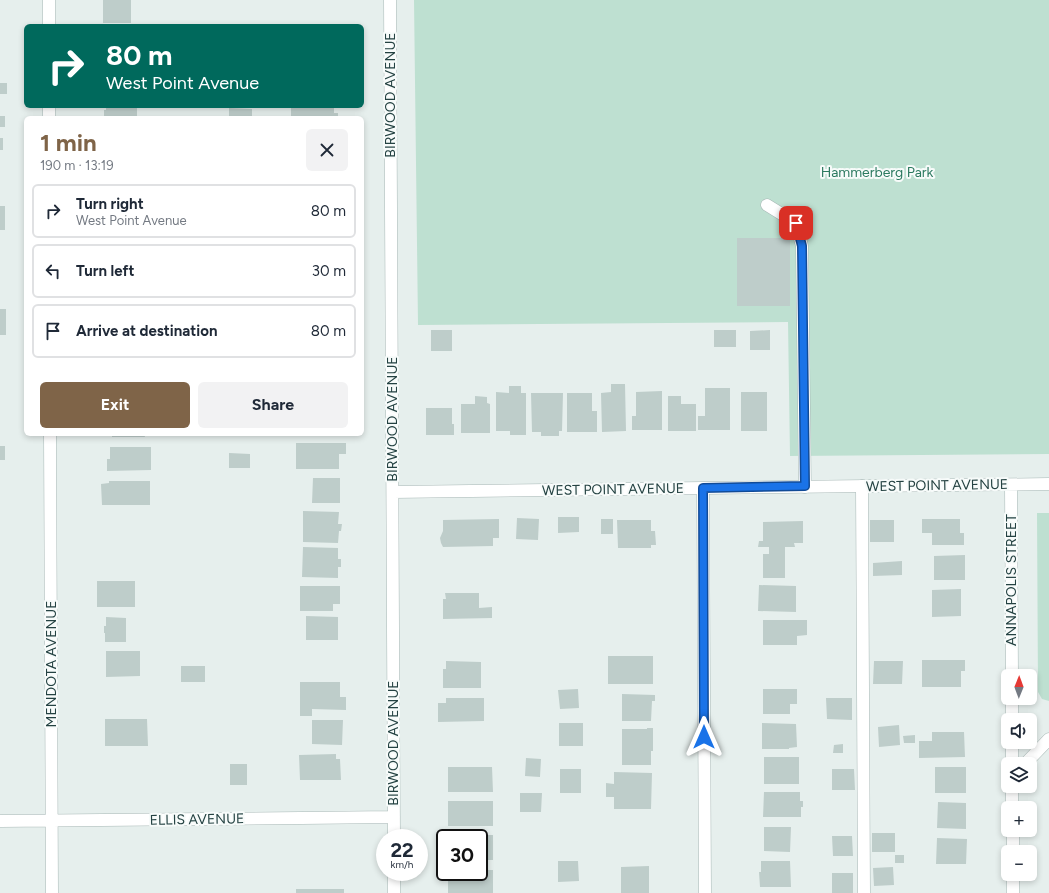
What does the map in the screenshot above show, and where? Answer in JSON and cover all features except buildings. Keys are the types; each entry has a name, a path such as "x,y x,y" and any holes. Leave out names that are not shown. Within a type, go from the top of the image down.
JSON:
{"street":[{"path":"49,0 49,24"},
{"name":"BIRWOOD AVENUE","path":"390,0 394,829"},
{"path":"767,205 796,223 802,246 805,486"},
{"name":"MENDOTA AVENUE","path":"50,436 52,893"},
{"name":"WEST POINT AVENUE","path":"393,492 1049,484"},
{"name":"ANNAPOLIS STREET","path":"1011,485 1012,669"},
{"path":"862,486 864,893"},
{"path":"703,488 705,893"},
{"path":"1032,757 1049,739"},
{"name":"ELLIS AVENUE","path":"0,821 394,817"},
{"path":"394,881 394,893"},
{"path":"1013,881 1013,893"}],"green space":[{"name":"Hammerberg Park","path":"414,0 1049,0 1049,454 790,456 788,322 418,325"},
{"path":"1037,513 1049,513 1049,701 1042,699 1038,692"}],"route":[{"path":"704,737 703,488 805,486 802,246 796,223"}]}
